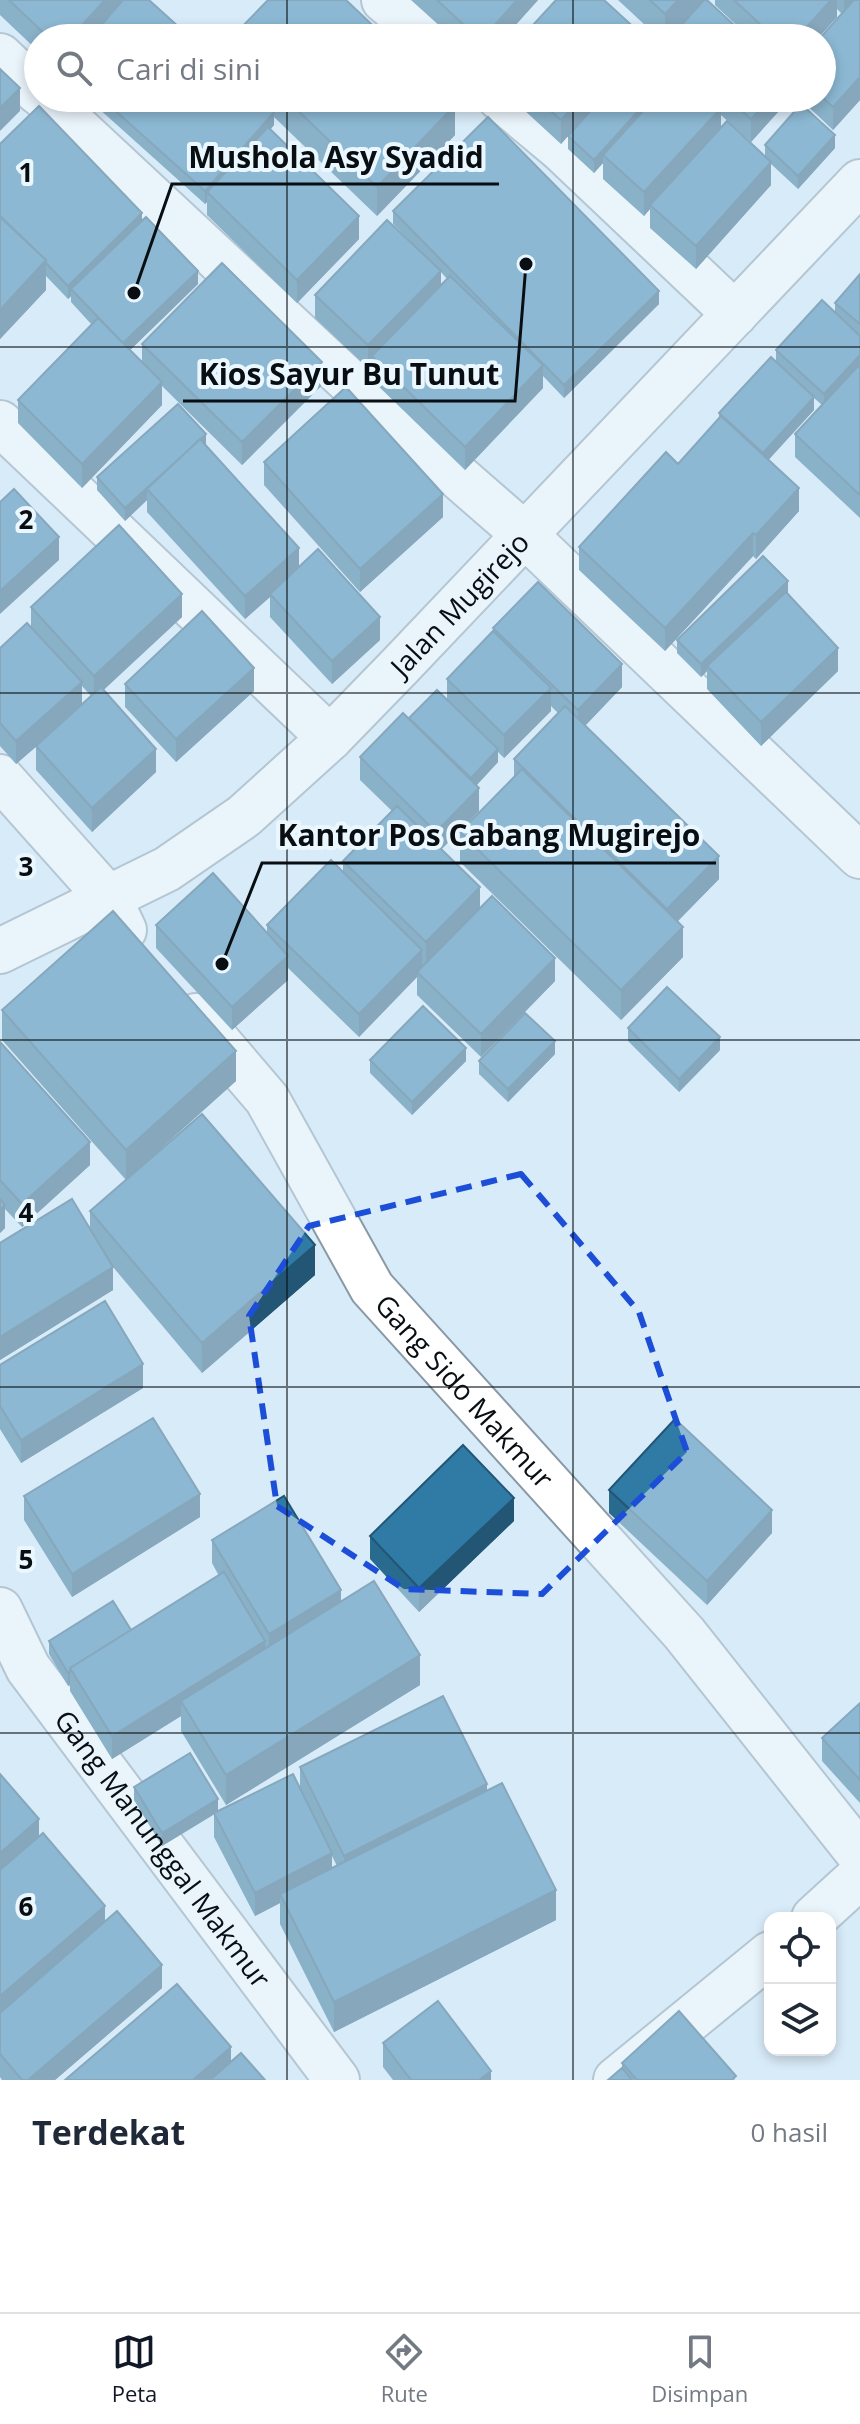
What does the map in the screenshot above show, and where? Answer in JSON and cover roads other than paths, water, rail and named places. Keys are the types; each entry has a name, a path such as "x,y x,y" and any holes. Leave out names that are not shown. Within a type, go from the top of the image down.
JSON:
{"street":[{"path":"384,0 412,24"},
{"path":"0,56 24,79"},
{"path":"60,112 353,385 525,535 860,856"},
{"path":"517,112 562,150 735,314"},
{"name":"Jalan Mugirejo","path":"0,951 167,869 244,816 330,738 860,182"},
{"path":"0,423 330,738"},
{"name":"Gang Sido Makmur","path":"0,777 109,899 126,934 267,1099 372,1288 684,1633 860,1855"},
{"name":"Gang Manunggal Makmur","path":"0,1610 28,1668 337,2080"},
{"path":"821,1912 860,1876"},
{"path":"616,2080 764,1959"}],"place":[{"name":"Kios Sayur Bu Tunut","path":"526,264"},
{"name":"Mushola Asy Syadid","path":"134,293"},
{"name":"Kantor Pos Cabang Mugirejo","path":"222,964"}]}
